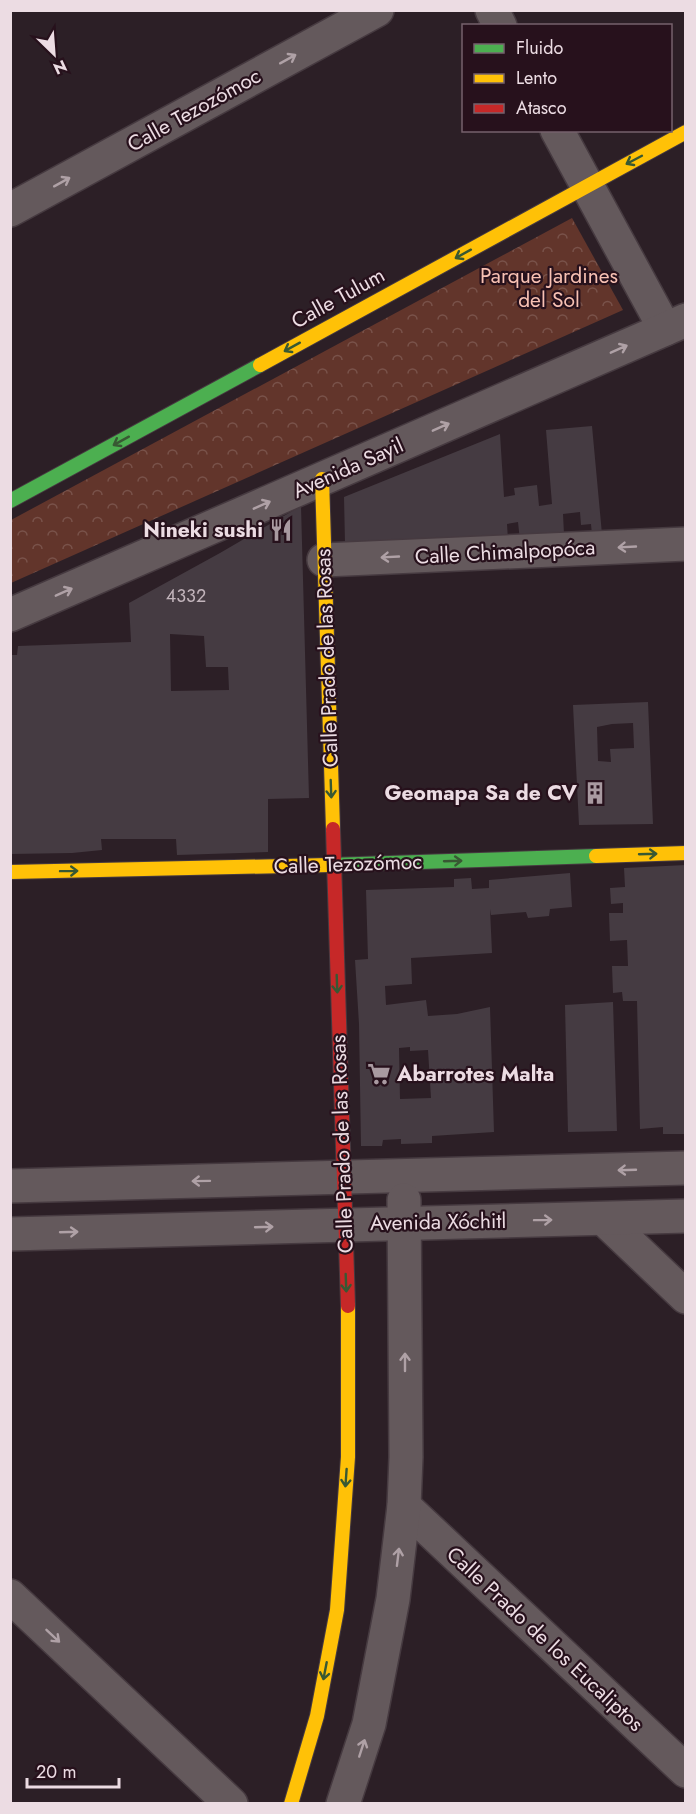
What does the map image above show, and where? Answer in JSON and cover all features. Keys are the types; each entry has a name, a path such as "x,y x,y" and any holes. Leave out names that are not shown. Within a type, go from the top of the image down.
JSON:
{"street":[{"name":"Calle Tezozómoc","path":"10,210 377,10"},
{"path":"492,10 499,24"},
{"path":"558,132 587,186 675,325"},
{"name":"Calle Tulum","path":"10,501 686,132"},
{"name":"Avenida Sayil","path":"10,615 675,325"},
{"name":"Calle Prado de las Rosas","path":"291,1803 317,1716 337,1610 348,1456 349,1350 322,479"},
{"name":"Calle Chimalpopóca","path":"324,560 686,544"},
{"name":"Calle Tezozómoc","path":"10,872 334,865 686,853"},
{"path":"10,1186 686,1168"},
{"path":"343,1803 369,1725 393,1599 404,1506 406,1457 404,1176"},
{"name":"Avenida Xóchitl","path":"10,1234 686,1216"},
{"path":"604,1219 686,1297"},
{"name":"Calle Prado de los Eucaliptos","path":"404,1506 686,1771"},
{"path":"10,1596 231,1803"}],"green space":[{"name":"Parque Jardines del Sol","path":"572,218 623,310 11,583 11,520"}],"building":[{"path":"592,426 602,534 592,535 591,524 581,525 580,512 563,514 564,534 520,541 518,522 507,524 508,540 345,543 344,497 500,434 504,497 515,495 514,488 537,485 539,506 552,504 546,430"},
{"path":"301,506 309,798 268,799 268,852 177,855 176,839 101,839 102,850 10,854 10,655 17,655 18,646 131,642 129,603","holes":["170,634 204,636 206,667 228,667 229,690 171,691"]},
{"path":"648,702 653,824 579,825 573,705","holes":["633,723 634,748 610,749 611,762 598,761 597,727"]},
{"path":"686,865 686,1134 663,1134 663,1127 640,1129 637,1001 623,1001 622,992 613,993 612,966 628,966 627,940 610,941 609,913 623,913 623,903 611,904 610,888 625,887 624,868"},
{"path":"570,873 572,907 550,909 549,916 528,918 526,912 491,915 490,909 492,953 411,958 412,984 385,986 386,1005 426,1000 428,1016 457,1014 490,1007 494,1132 432,1136 432,1143 401,1144 401,1139 383,1140 382,1146 361,1146 359,1024 355,960 368,959 366,890 454,887 454,879 471,878 472,889 489,888 489,880","holes":["410,1047 410,1051 428,1050 431,1098 400,1099 399,1048"]},
{"path":"613,1002 617,1131 568,1132 565,1005"}],"traffic: fast":[{"path":"10,501 260,365"},
{"path":"329,865 596,856"}],"traffic: slow":[{"path":"260,365 686,132"},
{"path":"322,479 333,829"},
{"path":"596,856 686,853"},
{"path":"10,872 329,865"},
{"path":"291,1804 317,1716 337,1610 348,1457 348,1306"}],"traffic: jam":[{"path":"333,829 348,1306"}],"place":[{"name":"Nineki sushi","path":"281,530"},
{"name":"Geomapa Sa de CV","path":"595,793"},
{"name":"Abarrotes Malta","path":"379,1074"}]}
